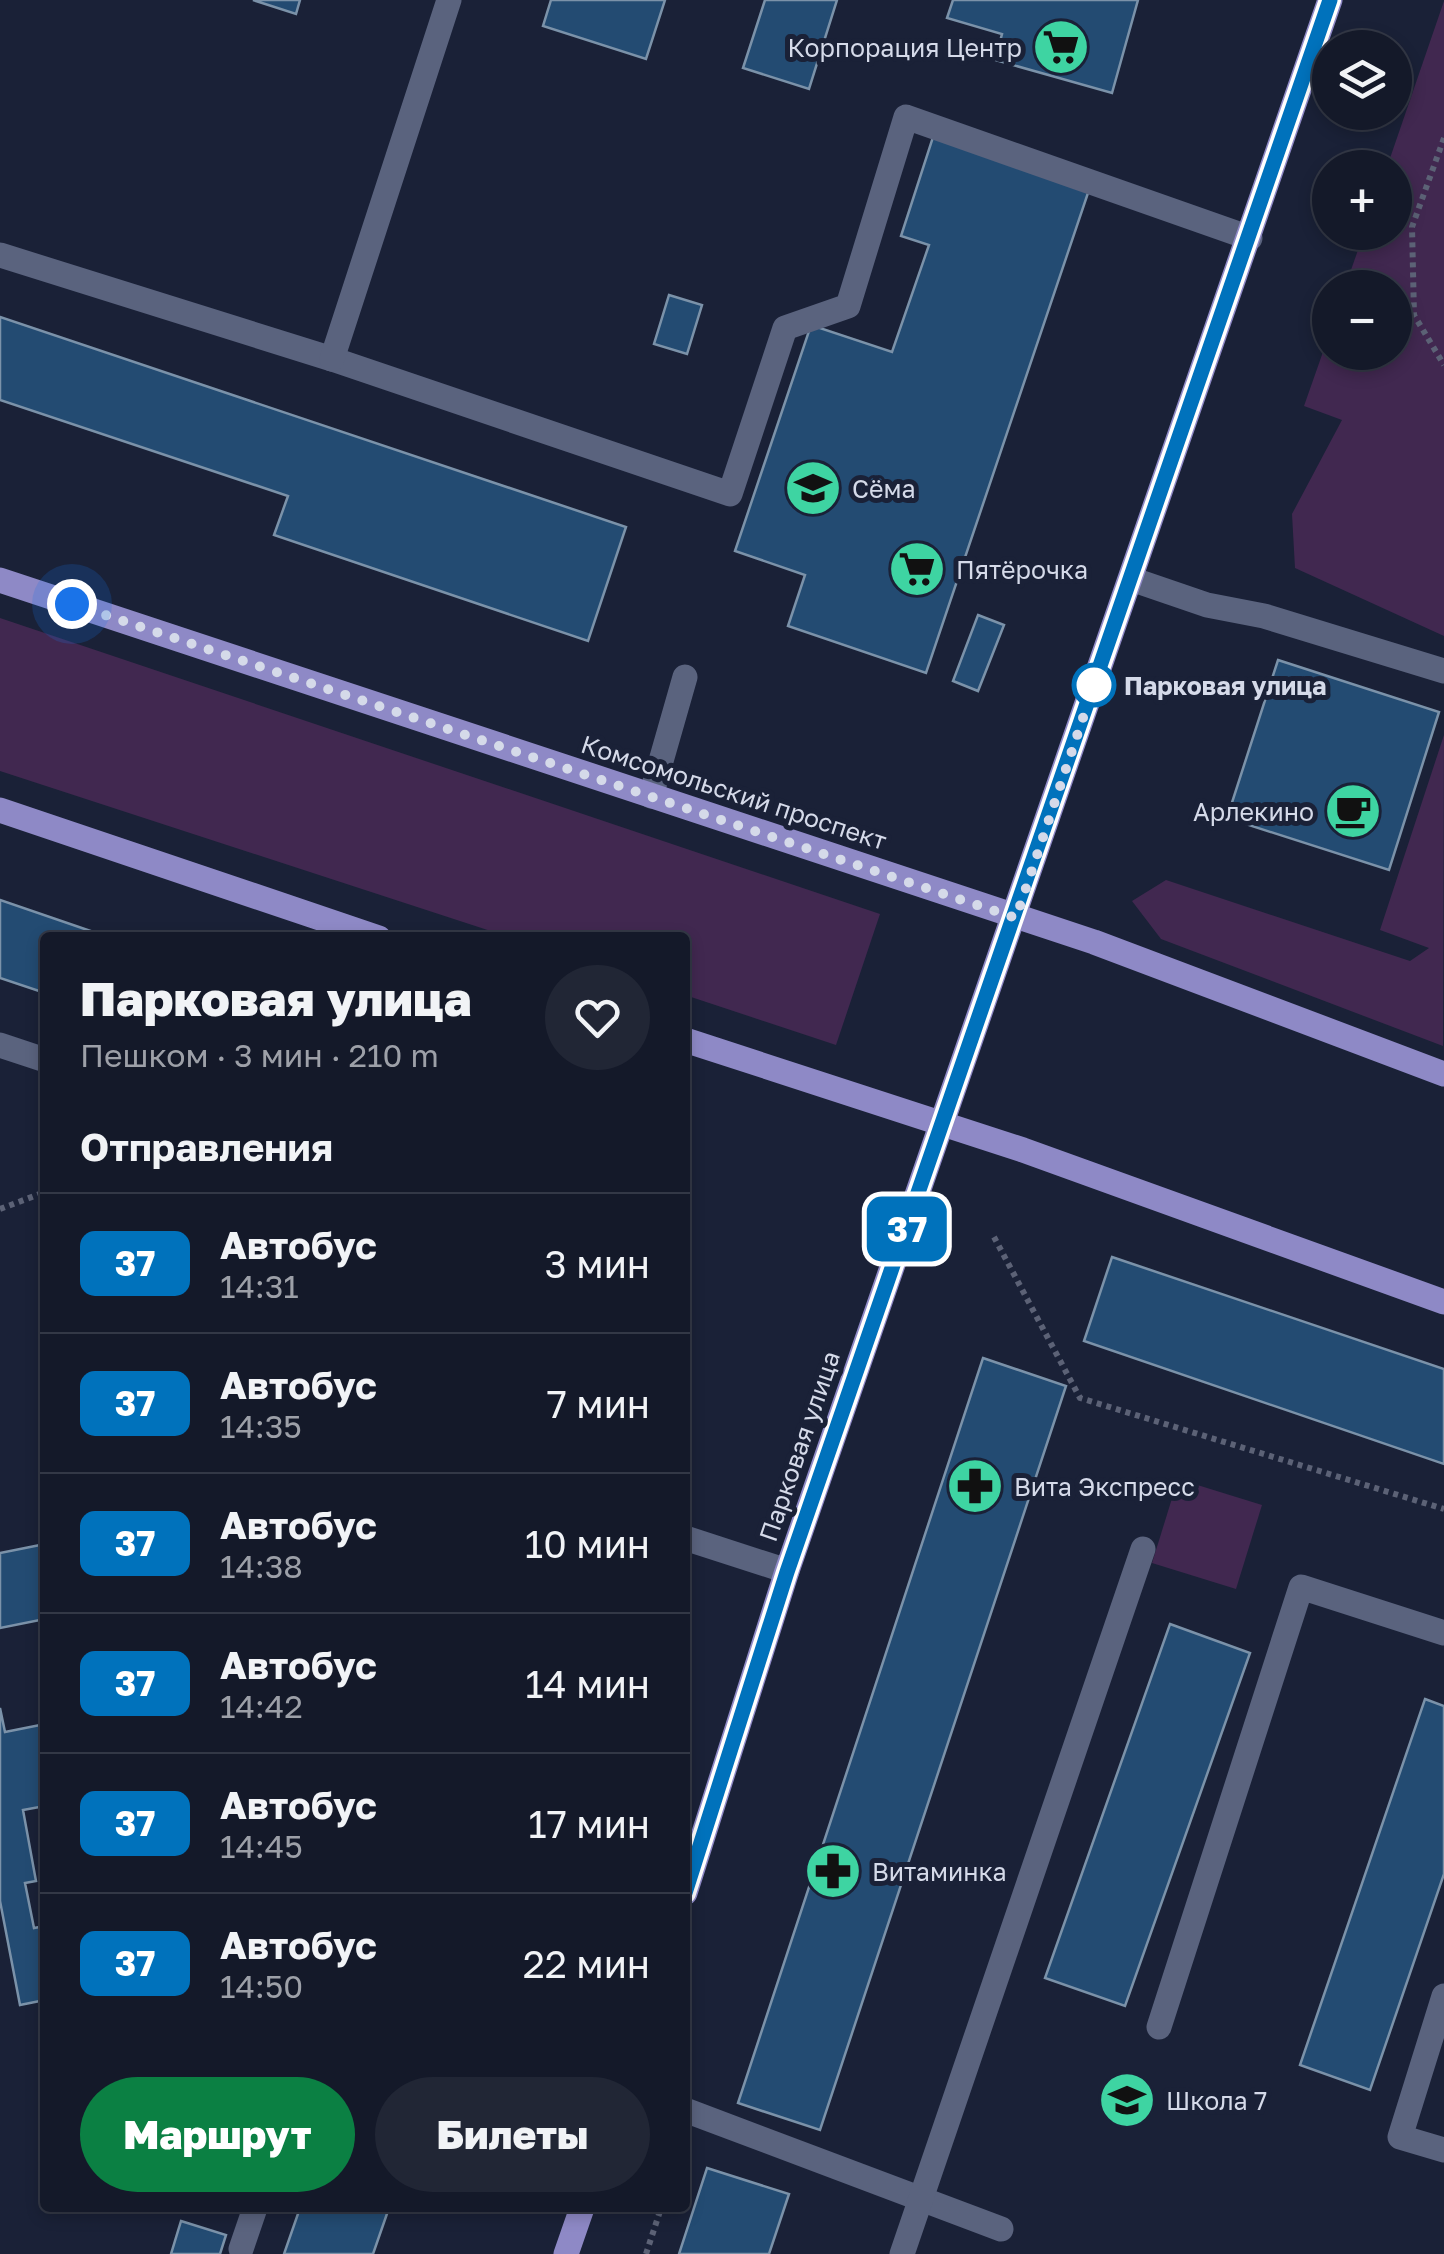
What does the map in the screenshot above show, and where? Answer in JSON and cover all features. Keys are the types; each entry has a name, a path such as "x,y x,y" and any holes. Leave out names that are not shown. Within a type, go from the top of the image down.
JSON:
{"main road":[{"name":"Парковая улица","path":"690,1877 787,1572 1330,0"},
{"name":"Комсомольский проспект","path":"0,580 1094,942 1444,1074"},
{"path":"0,810 361,932"},
{"path":"690,1042 943,1124 1444,1302"},
{"path":"566,2254 581,2212"}],"lane":[{"path":"332,359 448,0"},
{"path":"0,255 332,359 730,494 785,328 848,306 906,117 1250,238"},
{"path":"1131,579 1444,671"},
{"path":"651,796 685,677"},
{"path":"0,1045 40,1058"},
{"path":"690,1540 787,1572"},
{"path":"902,2254 1143,1550"},
{"path":"1159,2027 1301,1587 1444,1633"},
{"path":"1444,1996 1400,2136 1444,2150"},
{"path":"690,2112 1000,2229"},
{"path":"241,2248 254,2212"}],"path":[{"path":"1444,138 1412,226 1414,315 1444,365"},
{"path":"0,1209 40,1194"},
{"path":"994,1237 1080,1398 1444,1509"},
{"path":"646,2254 661,2212"}],"shaded area":[{"path":"1444,1 1444,636 1295,568 1292,514 1342,420 1304,406 1317,370 1412,370 1412,270 1351,270 1358,250 1412,250 1412,150 1393,150 1400,130 1412,130 1412,94"},
{"path":"0,618 880,914 836,1045 690,997 690,932 494,932 0,771"},
{"path":"1444,735 1443,1046 1161,939 1132,901 1166,880 1410,961 1429,948 1380,930"},
{"path":"1178,1479 1262,1505 1236,1589 1152,1563"}],"building":[{"path":"253,0 300,0 296,14"},
{"path":"551,0 665,0 646,59 543,26"},
{"path":"765,0 837,0 809,89 743,68"},
{"name":"Корпорация Центр","path":"953,0 1138,0 1112,93 995,60 1002,34 947,18"},
{"path":"933,137 1089,190 926,673 788,626 805,575 735,551 811,325 892,352 929,245 901,236"},
{"path":"669,295 702,305 687,354 654,344"},
{"path":"0,317 626,527 588,641 274,535 288,496 0,400"},
{"path":"978,615 1004,625 978,691 953,681"},
{"path":"1278,660 1439,712 1389,870 1227,818"},
{"path":"0,900 93,932 40,932 40,991 0,978"},
{"path":"1112,1257 1444,1369 1444,1464 1084,1341"},
{"path":"983,1358 1066,1386 820,2130 738,2103"},
{"path":"40,1545 40,1620 0,1628 0,1553"},
{"path":"1170,1624 1250,1653 1125,2006 1045,1978"},
{"path":"1425,1699 1444,1706 1444,1874 1370,2090 1300,2065"},
{"path":"0,1708 5,1732 40,1725 40,1807 23,1810 36,1881 25,1883 34,1928 40,1927 40,2001 20,2005 0,1901"},
{"path":"707,2168 789,2194 769,2254 679,2254"},
{"path":"299,2212 388,2212 373,2254 284,2254"},
{"path":"181,2221 226,2235 220,2254 171,2254"}],"bus line":[{"name":"37","path":"690,1877 787,1572 1330,0"}],"place":[{"name":"Корпорация Центр","path":"1061,47"},
{"name":"Сёма","path":"813,488"},
{"name":"Пятёрочка","path":"917,569"},
{"name":"Парковая улица","path":"1094,685"},
{"name":"Арлекино","path":"1353,811"},
{"name":"Вита Экспресс","path":"975,1486"},
{"name":"Витаминка","path":"833,1871"},
{"name":"Школа 7","path":"1127,2100"}],"route":[{"path":"72,604 1016,918 1094,685"}]}
